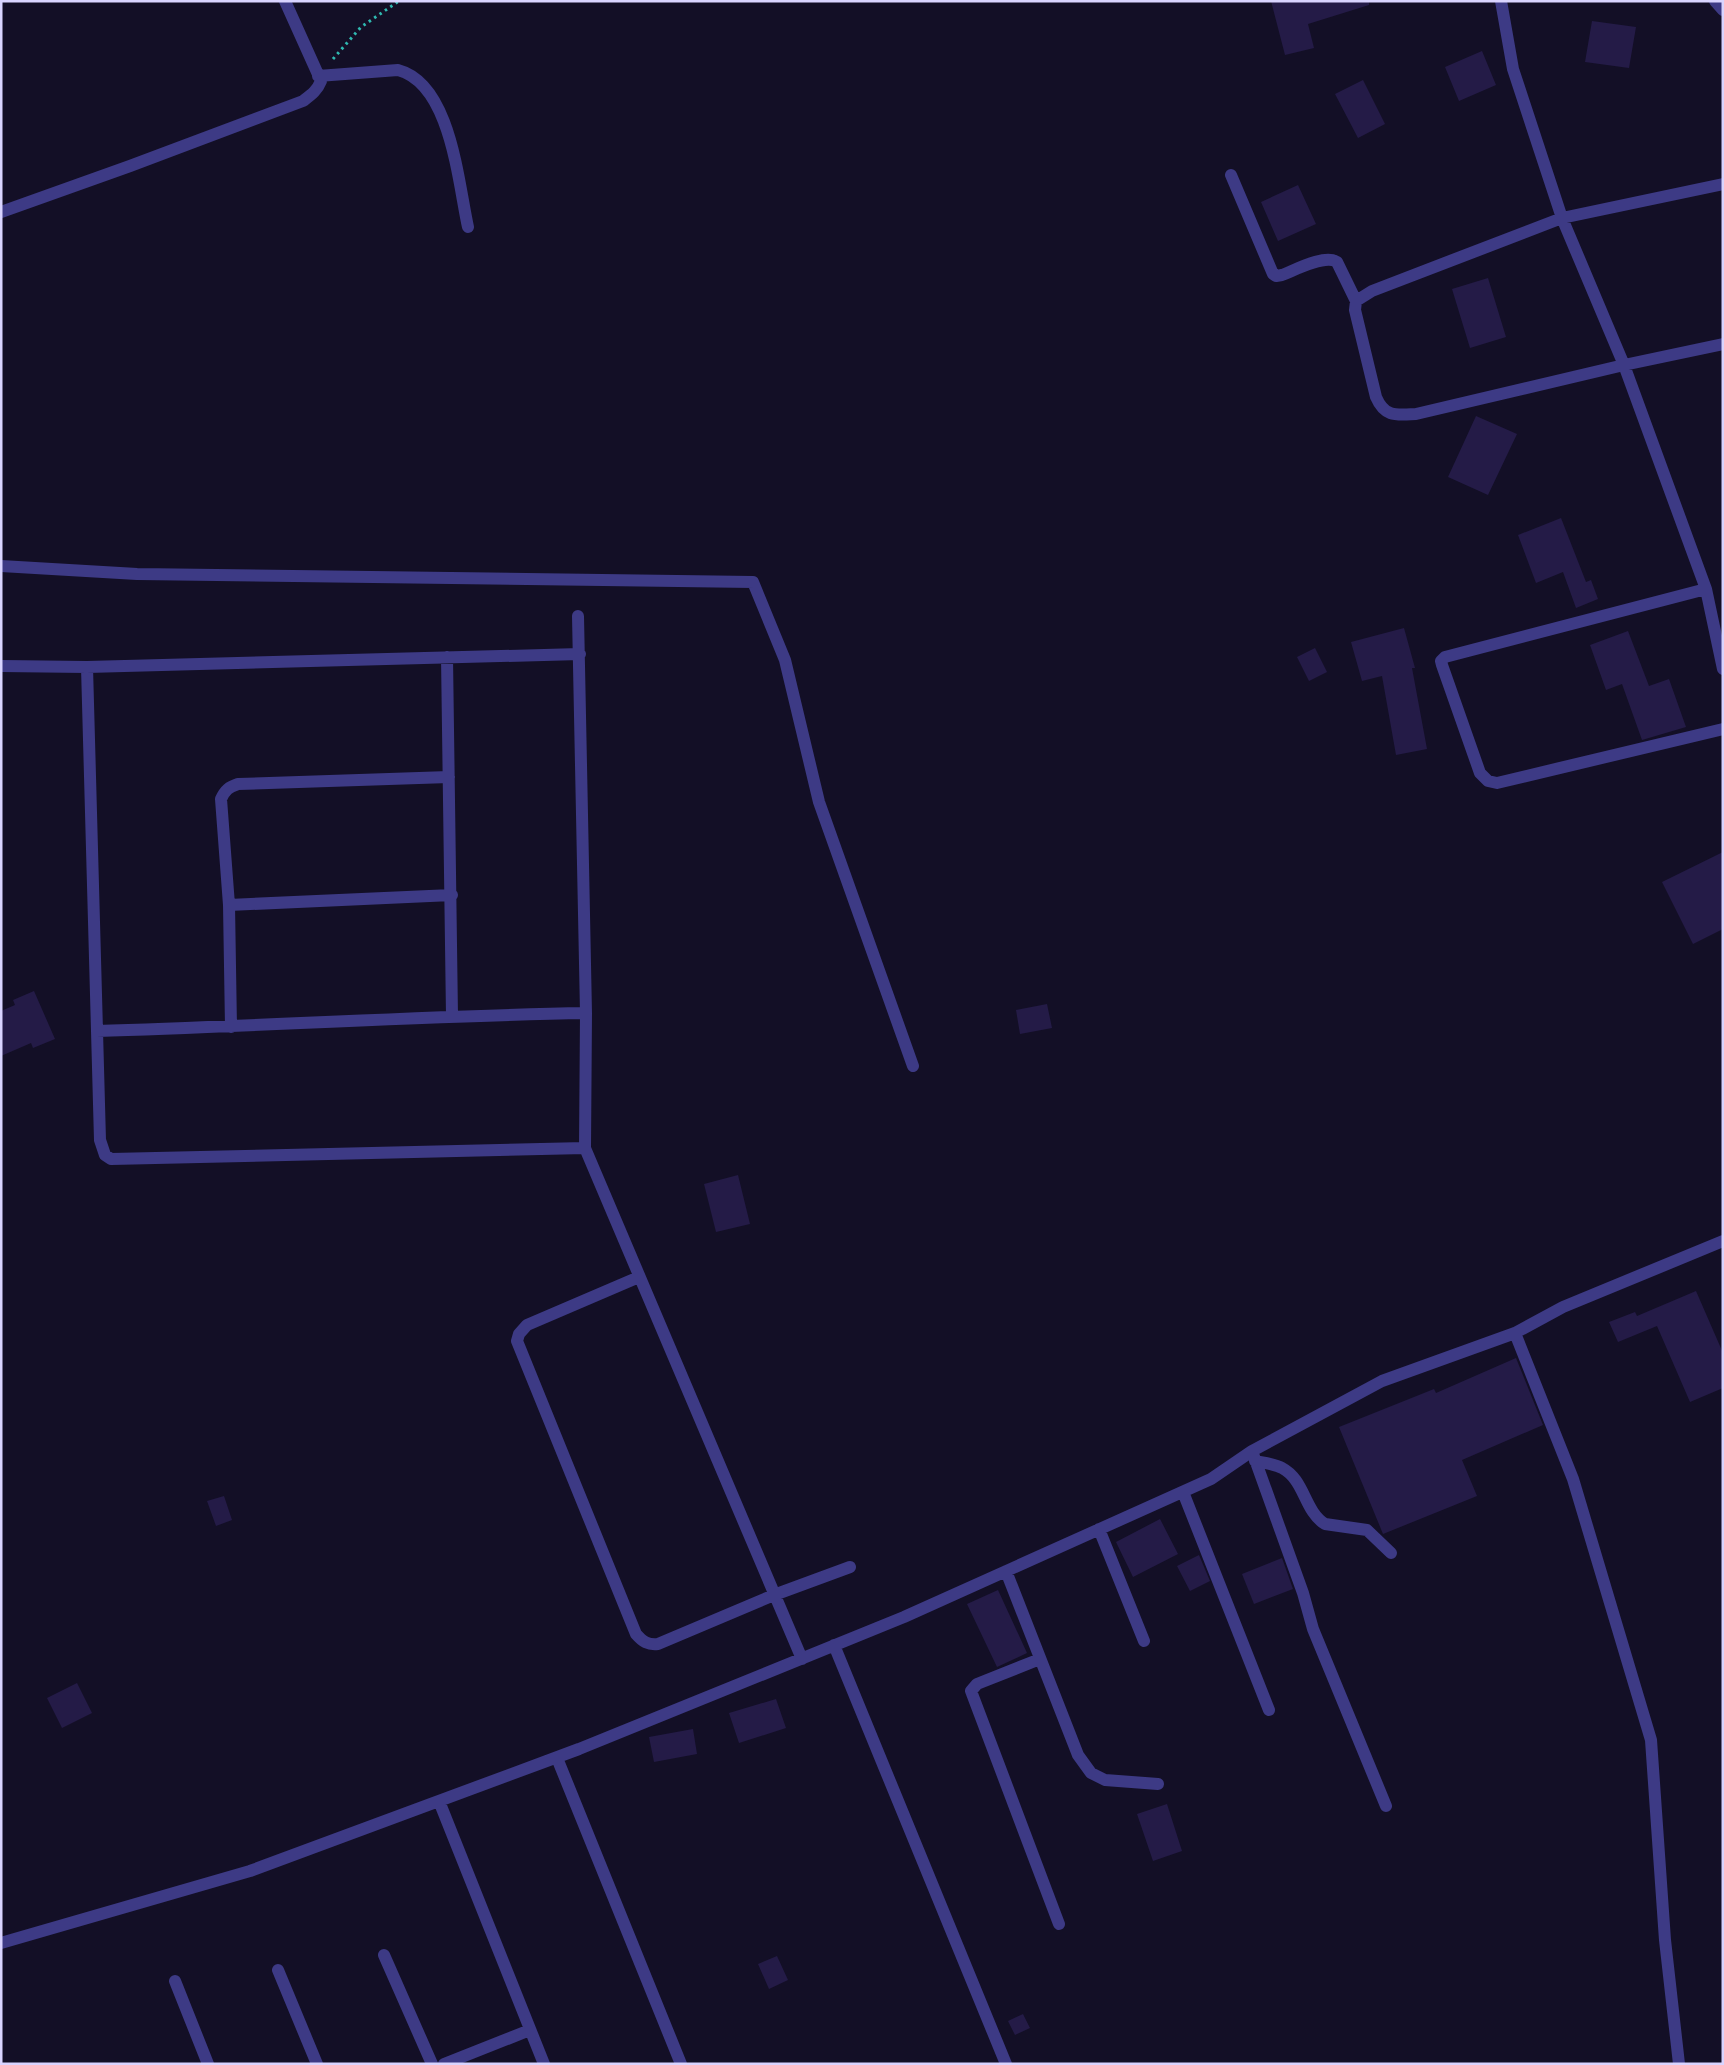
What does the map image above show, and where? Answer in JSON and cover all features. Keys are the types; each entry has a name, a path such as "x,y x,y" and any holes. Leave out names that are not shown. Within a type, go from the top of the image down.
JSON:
{"street":[{"path":"1,212 303,101 318,88 321,81 286,1"},
{"path":"1501,1 1513,68 1562,218 1624,365 1706,589 1723,669"},
{"path":"1714,1 1723,10"},
{"path":"318,76 398,70 408,72 417,78 437,104 447,126 468,227"},
{"path":"1231,175 1273,274 1276,276 1282,275 1326,259 1337,262 1356,301 1354,310 1376,397 1379,405 1394,416 1416,414 1624,365 1723,344"},
{"path":"1356,301 1386,285 1562,218 1723,184"},
{"path":"1,566 137,574 753,582 785,660 818,802 913,1066"},
{"path":"1706,589 1445,656 1441,661 1480,773 1488,781 1497,783 1723,729"},
{"path":"578,616 586,1012 585,1148 802,1659"},
{"path":"1,666 87,667 580,654"},
{"path":"447,657 452,895 452,1016"},
{"path":"87,667 100,1140 105,1155 110,1159 585,1148"},
{"path":"231,1027 229,906 221,799 224,792 230,786 238,784 450,777"},
{"path":"229,906 452,895"},
{"path":"97,1031 586,1012"},
{"path":"1,1943 250,1871 557,1758 802,1659 904,1617 1211,1479 1382,1381 1516,1333 1564,1307 1723,1240"},
{"path":"639,1277 527,1325 519,1334 517,1341 636,1634 642,1641 650,1645 658,1644 774,1594 850,1567"},
{"path":"1516,1333 1573,1479 1650,1740 1665,1940 1679,2064"},
{"path":"1253,1456 1289,1472 1296,1479 1315,1516 1320,1521 1325,1524 1366,1530 1391,1553"},
{"path":"1253,1456 1303,1594 1313,1629 1386,1806"},
{"path":"1183,1492 1269,1710"},
{"path":"1099,1529 1144,1641"},
{"path":"1006,1571 1078,1755 1091,1773 1105,1780 1158,1784"},
{"path":"834,1645 1006,2064"},
{"path":"1040,1659 977,1684 971,1690 1059,1924"},
{"path":"557,1758 681,2064"},
{"path":"440,1801 544,2064"},
{"path":"384,1955 432,2064"},
{"path":"278,1970 317,2064"},
{"path":"175,1981 208,2064"},
{"path":"444,2064 530,2030"}],"path":[{"path":"318,76 361,27 399,1"}],"building":[{"path":"1271,1 1369,1 1369,5 1308,24 1314,48 1285,55"},
{"path":"1592,21 1636,27 1629,68 1585,62"},
{"path":"1482,51 1496,85 1459,101 1445,67"},
{"path":"1363,80 1385,124 1358,138 1335,94"},
{"path":"1298,185 1316,224 1278,241 1261,202"},
{"path":"1488,278 1506,337 1470,348 1452,289"},
{"path":"1476,416 1517,434 1488,495 1448,477"},
{"path":"1561,518 1586,582 1591,580 1598,599 1576,608 1563,572 1536,583 1518,535"},
{"path":"1404,628 1415,668 1412,668 1427,749 1396,755 1382,676 1362,681 1351,642"},
{"path":"1628,631 1649,686 1669,679 1686,727 1642,740 1622,684 1606,690 1590,645"},
{"path":"1315,648 1327,672 1309,681 1297,657"},
{"path":"1723,852 1723,929 1693,944 1662,882"},
{"path":"34,991 55,1039 33,1048 31,1043 1,1056 1,1011 15,1005 13,1000"},
{"path":"1047,1004 1052,1028 1020,1034 1016,1010"},
{"path":"738,1175 750,1224 716,1232 704,1184"},
{"path":"1696,1291 1723,1353 1723,1388 1690,1402 1657,1326 1618,1342 1609,1322 1635,1312 1637,1316"},
{"path":"1516,1358 1543,1425 1462,1460 1477,1496 1383,1534 1339,1427 1434,1389 1436,1393"},
{"path":"224,1496 232,1520 216,1526 207,1501"},
{"path":"1160,1519 1178,1554 1133,1577 1116,1542"},
{"path":"1199,1555 1210,1581 1190,1591 1177,1566"},
{"path":"1282,1558 1293,1589 1254,1604 1242,1574"},
{"path":"998,1590 1027,1653 997,1667 967,1604"},
{"path":"77,1683 92,1713 62,1728 47,1698"},
{"path":"776,1699 786,1728 739,1743 729,1713"},
{"path":"693,1729 697,1754 654,1762 649,1737"},
{"path":"1167,1804 1182,1851 1153,1861 1137,1814"},
{"path":"777,1956 788,1980 769,1989 758,1964"},
{"path":"1023,2014 1030,2028 1015,2035 1008,2021"}]}
